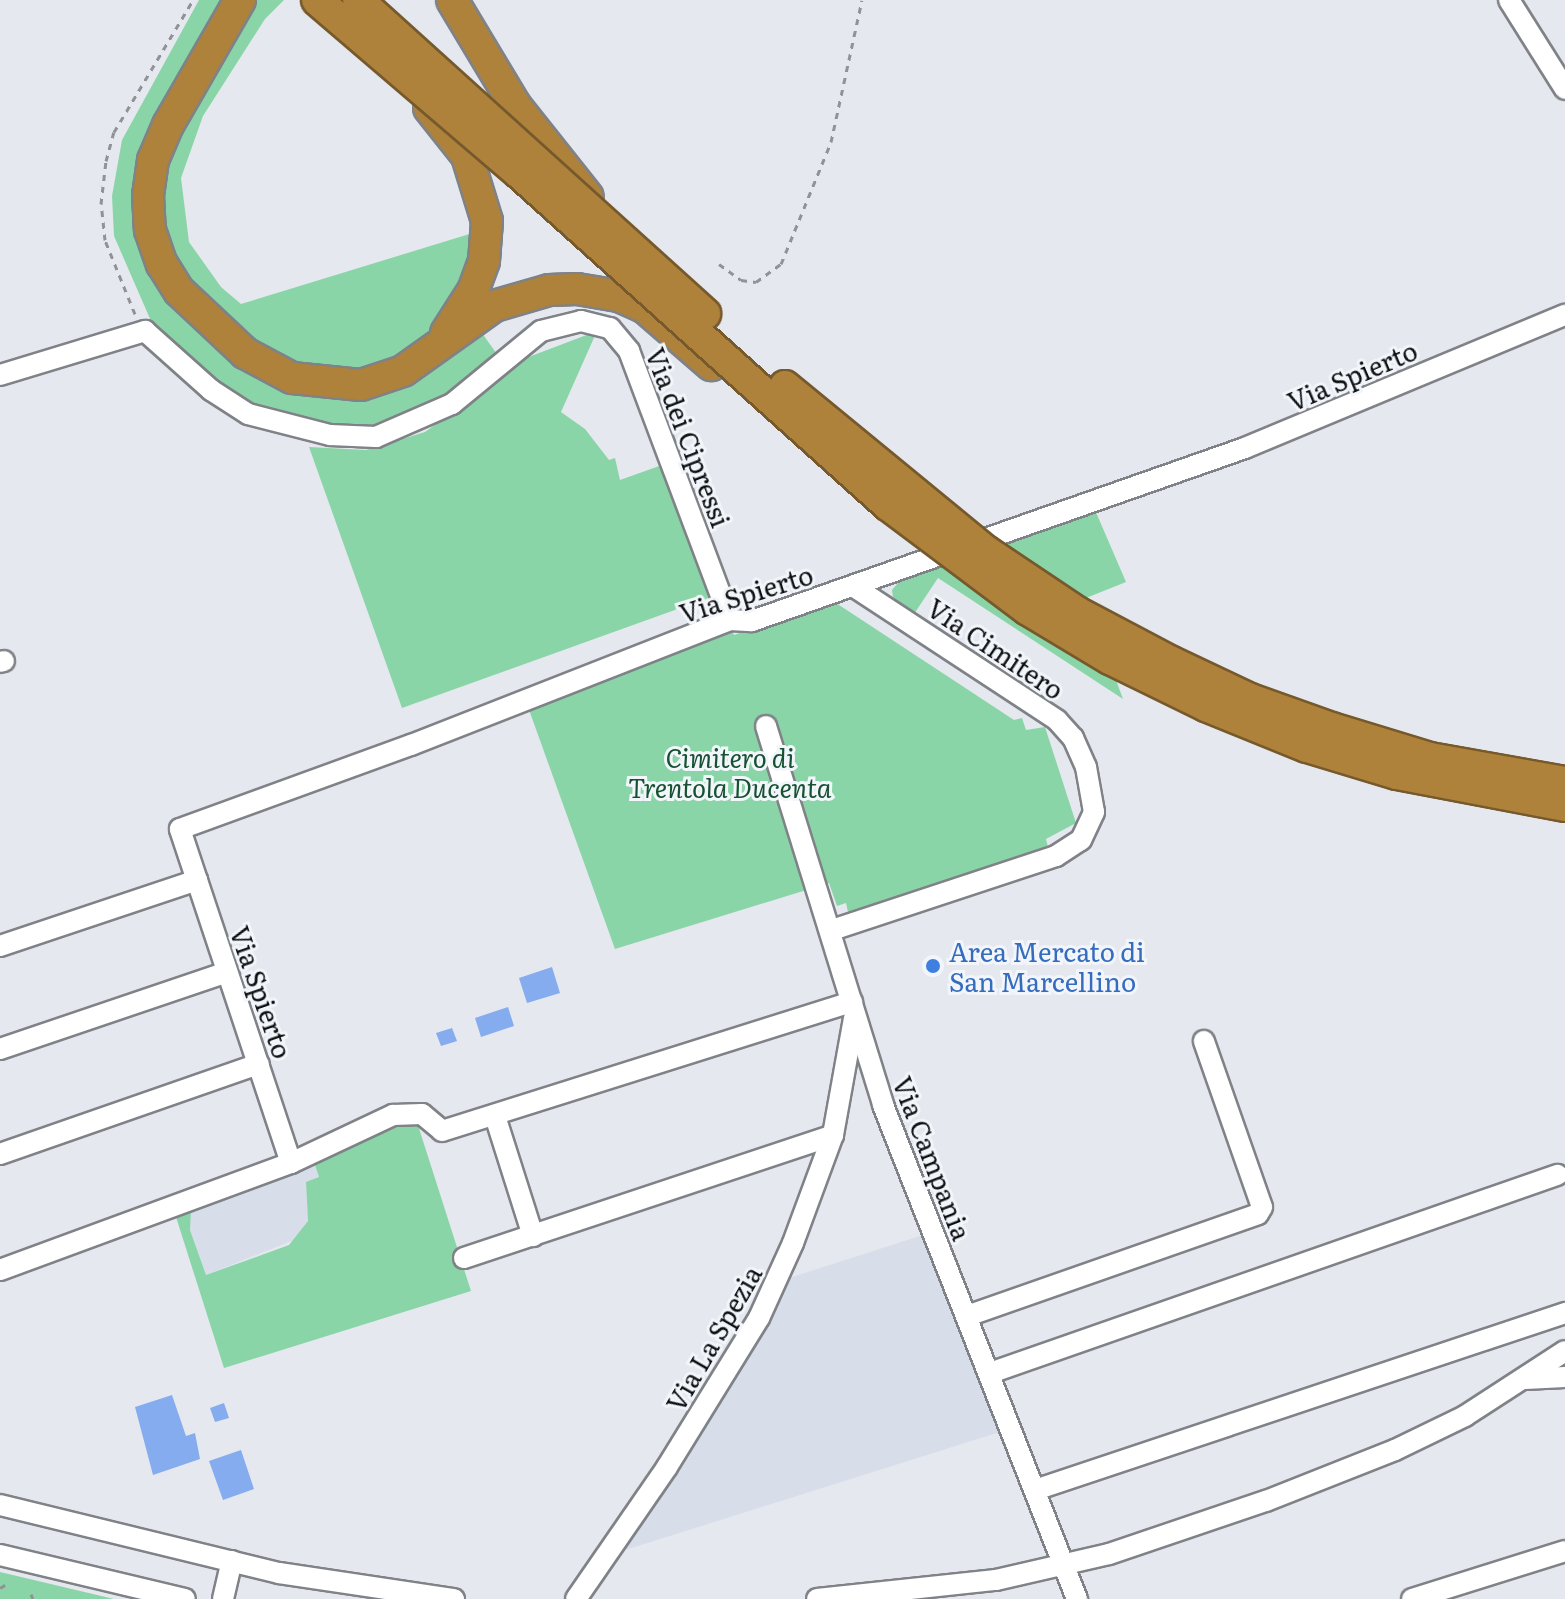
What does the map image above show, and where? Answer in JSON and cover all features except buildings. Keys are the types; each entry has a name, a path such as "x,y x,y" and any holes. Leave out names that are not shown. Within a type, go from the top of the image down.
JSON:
{"highway":[{"path":"240,0 153,160 150,230 162,264 179,291 245,353 292,378 361,385 403,371 437,348 479,301 487,221 467,156 446,124 308,0"},
{"path":"317,0 518,172 888,505"},
{"path":"358,0 607,220 741,348 879,466 986,551 1077,612 1250,699 1332,728 1430,758 1565,782"},
{"path":"452,0 515,105 607,220"},
{"path":"479,301 549,290 619,296 644,307 840,473 888,505 1028,610 1110,659 1206,706 1307,747 1397,774 1565,806"}],"street":[{"path":"1509,0 1565,89"},
{"name":"Via Spierto","path":"291,1163 180,829 411,745 730,620 752,621 1245,448 1565,315"},
{"name":"Via dei Cipressi","path":"0,375 145,331 211,390 248,414 330,435 376,437 452,404 541,331 581,321 610,328 629,351 730,620"},
{"name":"Via Cimitero","path":"832,930 1056,856 1081,840 1094,812 1086,767 1073,738 1057,720 853,586"},
{"name":"Via Campania","path":"766,726 832,930 871,1064 1077,1599"},
{"path":"0,946 197,880"},
{"path":"0,1049 227,972"},
{"path":"0,1270 291,1163 393,1115 422,1114 442,1131 854,1008"},
{"name":"Via La Spezia","path":"576,1599 759,1318 793,1243 833,1135 854,1008"},
{"path":"967,1316 1258,1214 1262,1207 1204,1041"},
{"path":"0,1154 259,1064"},
{"path":"844,1078 871,1064"},
{"path":"495,1116 533,1236"},
{"path":"464,1258 833,1135"},
{"path":"990,1373 1557,1175"},
{"path":"1035,1490 1565,1313"},
{"path":"817,1599 996,1580 1065,1566 1266,1501 1395,1450 1465,1416 1565,1351"},
{"path":"1521,1380 1565,1377"},
{"path":"0,1505 362,1589 454,1599"},
{"path":"1412,1599 1565,1551"},
{"path":"0,1555 185,1599"},
{"path":"223,1599 232,1561"}],"path":[{"path":"719,264 741,280 756,282 781,264 831,142 862,0"},
{"path":"0,1588 5,1585"}],"shaded area":[{"path":"314,1162 319,1177 306,1185 308,1220 299,1238 206,1275 190,1230 191,1211"},
{"path":"926,1234 1003,1431 619,1552 725,1392 783,1280"}],"green space":[{"path":"199,0 225,0 151,130 147,255 321,395 477,326 499,357 434,407 373,429 344,431 266,415 232,397 151,321 114,236 112,196 122,140"},
{"path":"253,0 284,0 265,19 203,116 181,178 189,242 221,287 241,304 476,232 466,290 419,347 390,363 355,372 318,372 277,359 200,296 171,251 160,190 172,142"},
{"path":"597,331 561,412 585,429 609,460 615,458 620,480 662,465 711,597 402,708 309,447 366,450 425,432 526,358"},
{"path":"1095,510 1126,582 1086,598 1123,699 938,578 914,614 893,597 892,590 903,577"},
{"name":"Cimitero di Trentola Ducenta","path":"833,601 1014,720 1022,718 1026,730 1045,727 1076,823 1046,839 1048,847 848,912 846,903 837,906 829,883 615,949 528,707 730,626 734,635"},
{"path":"416,1119 471,1291 224,1368 176,1217 191,1211 190,1230 206,1275 289,1245 308,1221 306,1182 319,1177 314,1162"},
{"path":"0,1572 114,1599 0,1599"}],"place":[{"name":"Area Mercato di San Marcellino","path":"933,966"}]}
